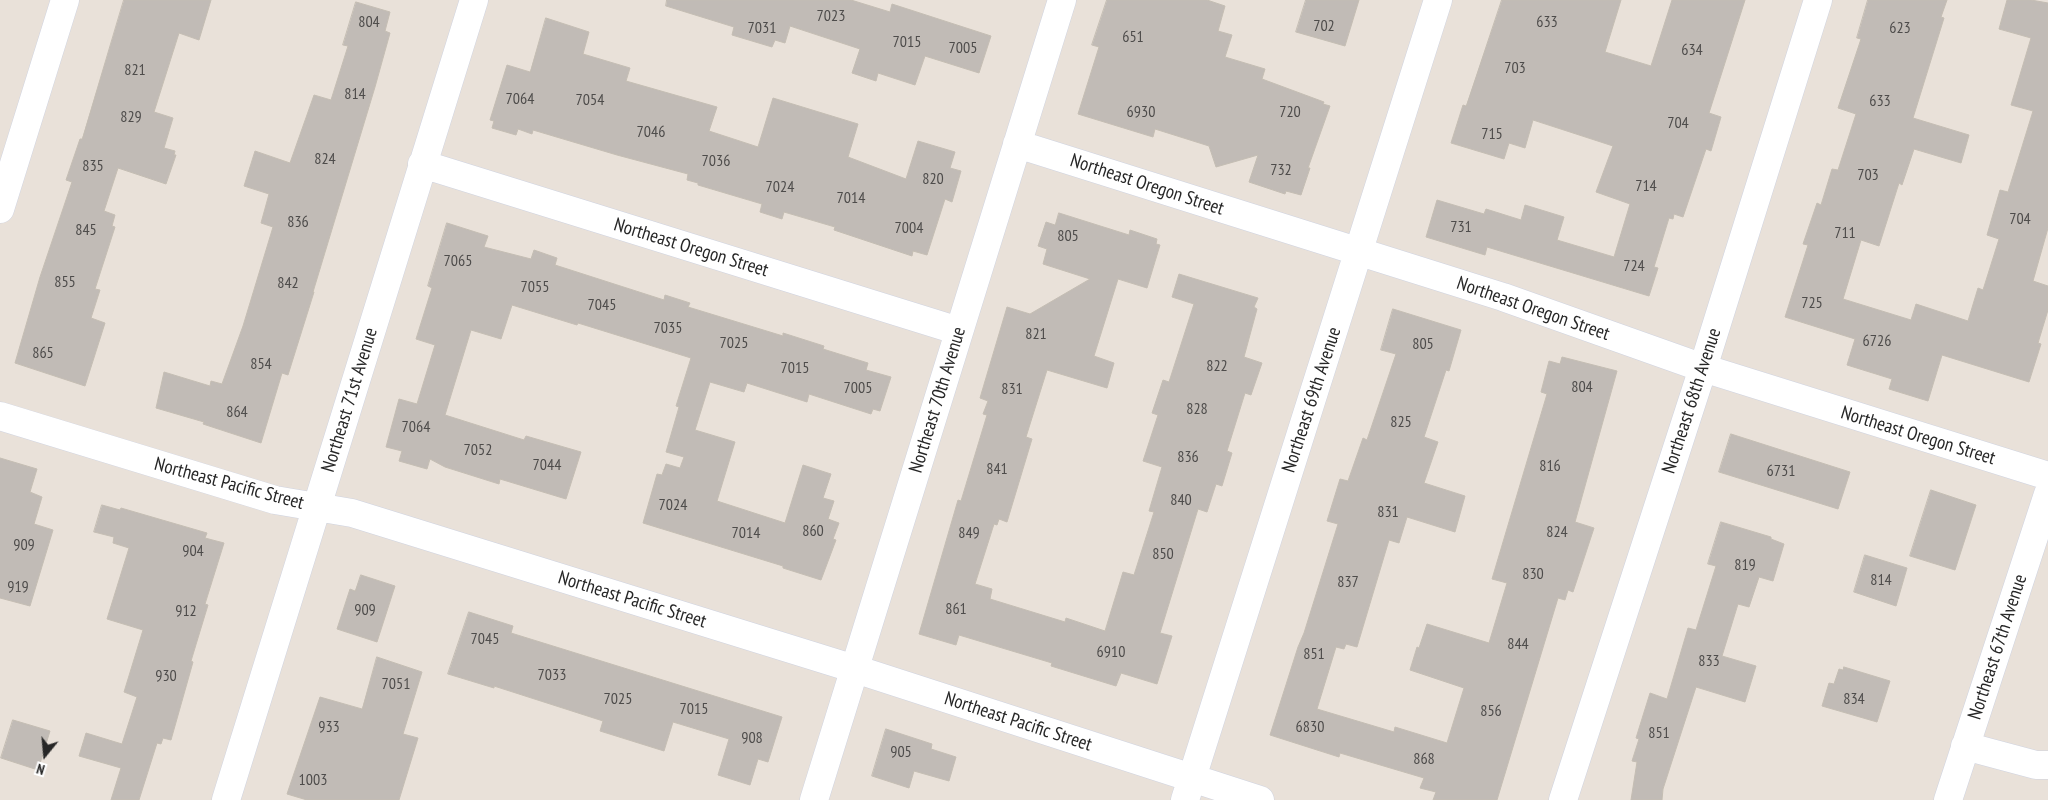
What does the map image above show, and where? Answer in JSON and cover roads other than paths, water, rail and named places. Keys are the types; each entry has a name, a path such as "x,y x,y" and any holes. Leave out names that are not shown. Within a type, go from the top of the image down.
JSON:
{"street":[{"path":"0,209 65,0"},
{"name":"Northeast 71st Avenue","path":"226,800 474,0"},
{"name":"Northeast 70th Avenue","path":"814,800 1062,0"},
{"name":"Northeast 69th Avenue","path":"1188,789 1438,0"},
{"name":"Northeast 68th Avenue","path":"1563,800 1703,368 1818,0"},
{"name":"Northeast Oregon Street","path":"1017,144 1502,297 1703,368 2048,476"},
{"name":"Northeast Oregon Street","path":"422,164 959,331"},
{"name":"Northeast Pacific Street","path":"0,416 275,500 352,513 855,669 1188,789 1260,800"},
{"name":"Northeast 67th Avenue","path":"1948,800 2048,494"},
{"path":"1965,746 2036,765 2048,765"}]}
